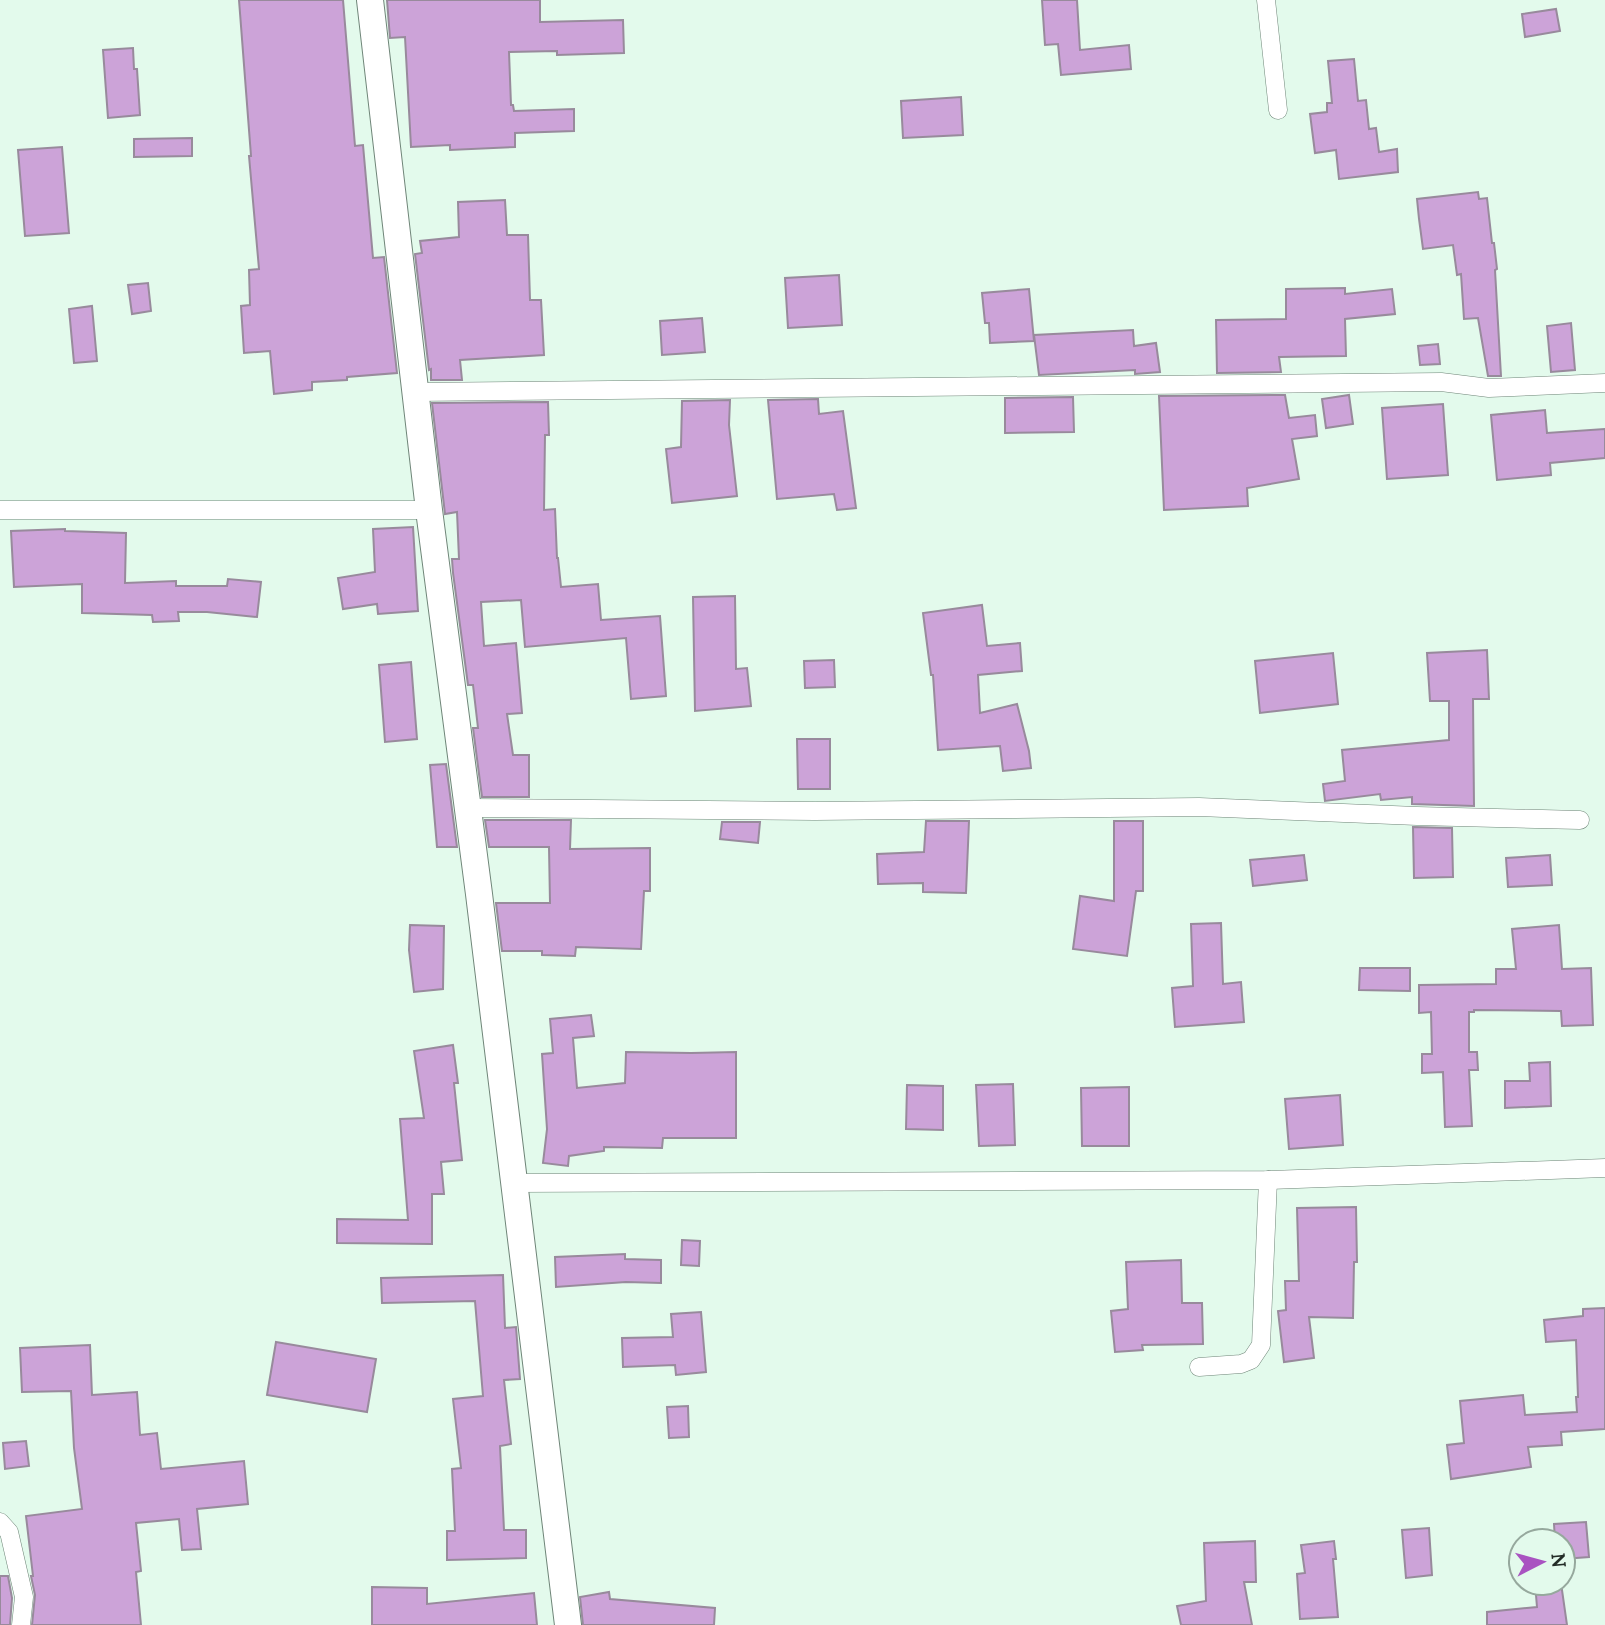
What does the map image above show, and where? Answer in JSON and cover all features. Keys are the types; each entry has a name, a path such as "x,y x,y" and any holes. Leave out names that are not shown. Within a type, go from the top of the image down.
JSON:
{"main road":[{"path":"370,0 429,510 568,1625"}],"street":[{"path":"1266,0 1278,110"},
{"path":"415,393 1441,382 1489,388 1605,383"},
{"path":"0,510 429,510"},
{"path":"468,808 815,811 1199,807 1580,820"},
{"path":"514,1183 1268,1180 1605,1168"},
{"path":"1199,1367 1241,1364 1251,1360 1261,1345 1268,1180"},
{"path":"0,1522 9,1532 24,1597 21,1625"}],"building":[{"path":"239,0 343,0 355,146 363,145 373,258 384,257 397,373 312,382 312,390 274,394 270,351 244,353 241,306 250,305 249,270 259,269"},
{"path":"387,0 540,0 540,22 623,20 624,53 557,55 557,51 509,52 511,105 514,111 574,109 574,131 515,133 515,147 450,150 450,145 411,147 405,37 390,38"},
{"path":"1042,0 1077,0 1080,50 1129,45 1131,69 1061,75 1058,44 1045,45"},
{"path":"1556,9 1560,31 1525,37 1522,14"},
{"path":"133,48 140,115 108,118 103,50"},
{"path":"1354,59 1358,101 1366,100 1369,129 1376,128 1379,152 1397,149 1398,172 1339,179 1336,150 1315,153 1310,114 1327,112 1327,103 1332,103 1328,61"},
{"path":"961,97 963,135 903,138 901,101"},
{"path":"192,138 192,156 134,157 134,139"},
{"path":"62,147 69,233 25,236 18,150"},
{"path":"1478,192 1479,199 1487,198 1494,243 1501,376 1488,376 1478,318 1464,319 1461,274 1457,275 1453,245 1423,249 1419,219 1417,199"},
{"path":"505,200 507,235 528,235 530,300 541,300 544,355 460,360 462,380 431,380 415,254 422,253 420,241 459,237 458,202"},
{"path":"839,275 842,325 788,328 785,278"},
{"path":"148,283 151,311 132,314 128,285"},
{"path":"1345,288 1345,294 1392,289 1395,314 1345,319 1346,356 1279,357 1281,372 1217,373 1216,320 1286,319 1286,289"},
{"path":"1029,289 1034,341 990,343 989,323 985,323 982,293"},
{"path":"92,306 97,361 74,363 69,309"},
{"path":"702,318 705,352 662,355 660,321"},
{"path":"1571,323 1575,370 1551,372 1547,326"},
{"path":"1133,330 1134,346 1156,343 1160,372 1135,374 1135,370 1039,375 1034,335"},
{"path":"1438,344 1440,364 1420,365 1418,346"},
{"path":"1285,395 1289,418 1315,415 1317,436 1292,439 1299,479 1247,488 1248,506 1164,510 1159,396"},
{"path":"1349,395 1353,424 1326,428 1322,399"},
{"path":"1073,397 1074,432 1005,433 1005,398"},
{"path":"818,399 819,414 843,411 856,508 837,510 834,494 777,499 768,400"},
{"path":"730,400 729,425 737,496 672,503 666,449 681,447 682,401"},
{"path":"548,402 549,435 545,435 544,510 555,509 561,587 598,584 601,620 660,616 666,696 631,699 626,638 525,647 521,600 481,602 484,646 516,643 522,713 507,714 513,755 529,755 529,797 482,797 473,728 478,728 473,685 468,685 453,573 452,559 459,559 457,512 445,514 432,403"},
{"path":"1443,404 1448,475 1387,479 1382,408"},
{"path":"1545,410 1547,433 1605,429 1605,458 1550,463 1551,475 1497,480 1491,415"},
{"path":"413,527 418,611 378,614 377,604 343,609 338,578 375,572 373,529"},
{"path":"65,529 126,533 125,583 176,581 176,586 227,586 228,579 261,582 257,617 178,612 179,621 153,622 152,615 82,613 82,584 14,587 11,531"},
{"path":"735,596 736,669 747,668 751,706 695,711 693,597"},
{"path":"982,605 987,646 1020,643 1022,671 978,675 980,713 1017,704 1031,768 1003,771 1000,746 938,750 933,675 923,613"},
{"path":"1487,650 1489,699 1473,699 1474,806 1412,804 1412,797 1381,800 1380,794 1325,801 1323,784 1345,781 1342,750 1449,740 1449,701 1430,701 1427,653"},
{"path":"1333,653 1338,704 1260,713 1255,661"},
{"path":"834,660 835,687 805,688 804,661"},
{"path":"411,662 417,739 385,742 379,665"},
{"path":"797,739 830,739 830,789 798,789"},
{"path":"446,764 457,847 437,847 430,765"},
{"path":"485,820 571,820 570,849 650,848 650,891 644,891 641,949 576,947 575,956 542,955 542,951 502,951 496,903 550,903 549,847 489,847"},
{"path":"926,821 969,821 966,893 923,892 923,883 878,884 877,854 924,852"},
{"path":"1114,821 1143,821 1143,891 1136,891 1127,956 1073,949 1080,896 1114,901"},
{"path":"722,822 760,822 758,843 720,839"},
{"path":"1413,827 1452,828 1453,877 1414,878"},
{"path":"1304,855 1307,880 1253,886 1250,860"},
{"path":"1550,855 1552,885 1508,887 1506,858"},
{"path":"1221,923 1223,984 1241,982 1244,1022 1175,1027 1172,988 1193,986 1191,924"},
{"path":"410,925 444,926 443,989 414,992 409,950"},
{"path":"1559,925 1562,969 1591,968 1593,1025 1562,1026 1561,1011 1469,1012 1469,1052 1477,1052 1478,1070 1469,1070 1472,1126 1445,1127 1443,1072 1422,1073 1422,1054 1432,1054 1431,1012 1419,1013 1419,985 1496,984 1496,969 1516,969 1512,929"},
{"path":"1360,968 1410,968 1410,991 1359,990"},
{"path":"591,1015 594,1036 573,1038 577,1088 625,1083 626,1052 736,1052 736,1138 663,1138 662,1148 604,1147 604,1151 569,1156 568,1166 543,1163 547,1129 542,1054 553,1053 550,1019"},
{"path":"453,1045 462,1160 441,1162 444,1194 432,1194 432,1244 337,1243 337,1219 408,1220 400,1119 424,1118 414,1051"},
{"path":"1550,1062 1551,1106 1505,1108 1505,1081 1530,1081 1529,1063"},
{"path":"1013,1084 1015,1145 979,1146 976,1085"},
{"path":"907,1085 943,1086 943,1130 906,1129"},
{"path":"1129,1087 1129,1146 1082,1146 1081,1088"},
{"path":"1340,1095 1343,1145 1289,1149 1285,1099"},
{"path":"1356,1207 1357,1262 1354,1262 1353,1318 1309,1317 1314,1358 1284,1362 1278,1311 1286,1310 1285,1281 1299,1281 1297,1208"},
{"path":"682,1240 700,1241 699,1266 681,1265"},
{"path":"625,1254 625,1259 661,1260 661,1283 626,1282 556,1287 555,1257"},
{"path":"1181,1260 1182,1303 1202,1303 1203,1344 1142,1345 1143,1350 1115,1352 1111,1311 1128,1309 1126,1262"},
{"path":"503,1275 505,1328 516,1327 520,1379 504,1380 511,1444 500,1446 504,1530 526,1530 526,1558 447,1560 447,1531 455,1531 452,1469 461,1468 453,1399 483,1396 475,1301 382,1303 381,1278"},
{"path":"1605,1308 1605,1429 1561,1432 1562,1445 1528,1447 1531,1467 1451,1479 1447,1445 1464,1443 1460,1401 1523,1395 1525,1415 1577,1412 1576,1340 1546,1342 1544,1320 1583,1316 1583,1309"},
{"path":"701,1312 706,1372 676,1375 675,1365 623,1367 622,1338 673,1337 671,1314"},
{"path":"276,1342 376,1359 367,1412 267,1395"},
{"path":"90,1345 92,1395 137,1392 140,1435 157,1433 161,1469 244,1461 248,1504 197,1509 201,1549 182,1550 179,1519 136,1523 141,1571 136,1572 141,1625 32,1625 35,1595 26,1516 82,1509 74,1448 71,1391 22,1392 20,1348"},
{"path":"688,1406 689,1437 669,1438 667,1407"},
{"path":"26,1441 29,1466 5,1469 3,1443"},
{"path":"1586,1522 1589,1557 1577,1558 1577,1527 1554,1527 1554,1524"},
{"path":"1429,1528 1432,1575 1406,1578 1402,1530"},
{"path":"1255,1541 1256,1582 1244,1582 1252,1625 1181,1625 1177,1606 1206,1601 1204,1543"},
{"path":"1334,1541 1338,1617 1300,1619 1297,1574 1305,1573 1301,1545"},
{"path":"0,1576 8,1576 12,1598 10,1625 0,1625"},
{"path":"372,1587 427,1588 427,1604 534,1593 537,1625 372,1625"},
{"path":"609,1592 610,1599 715,1608 714,1625 583,1625 580,1597"},
{"path":"1536,1597 1563,1597 1567,1625 1487,1625 1487,1612 1537,1607"}]}
